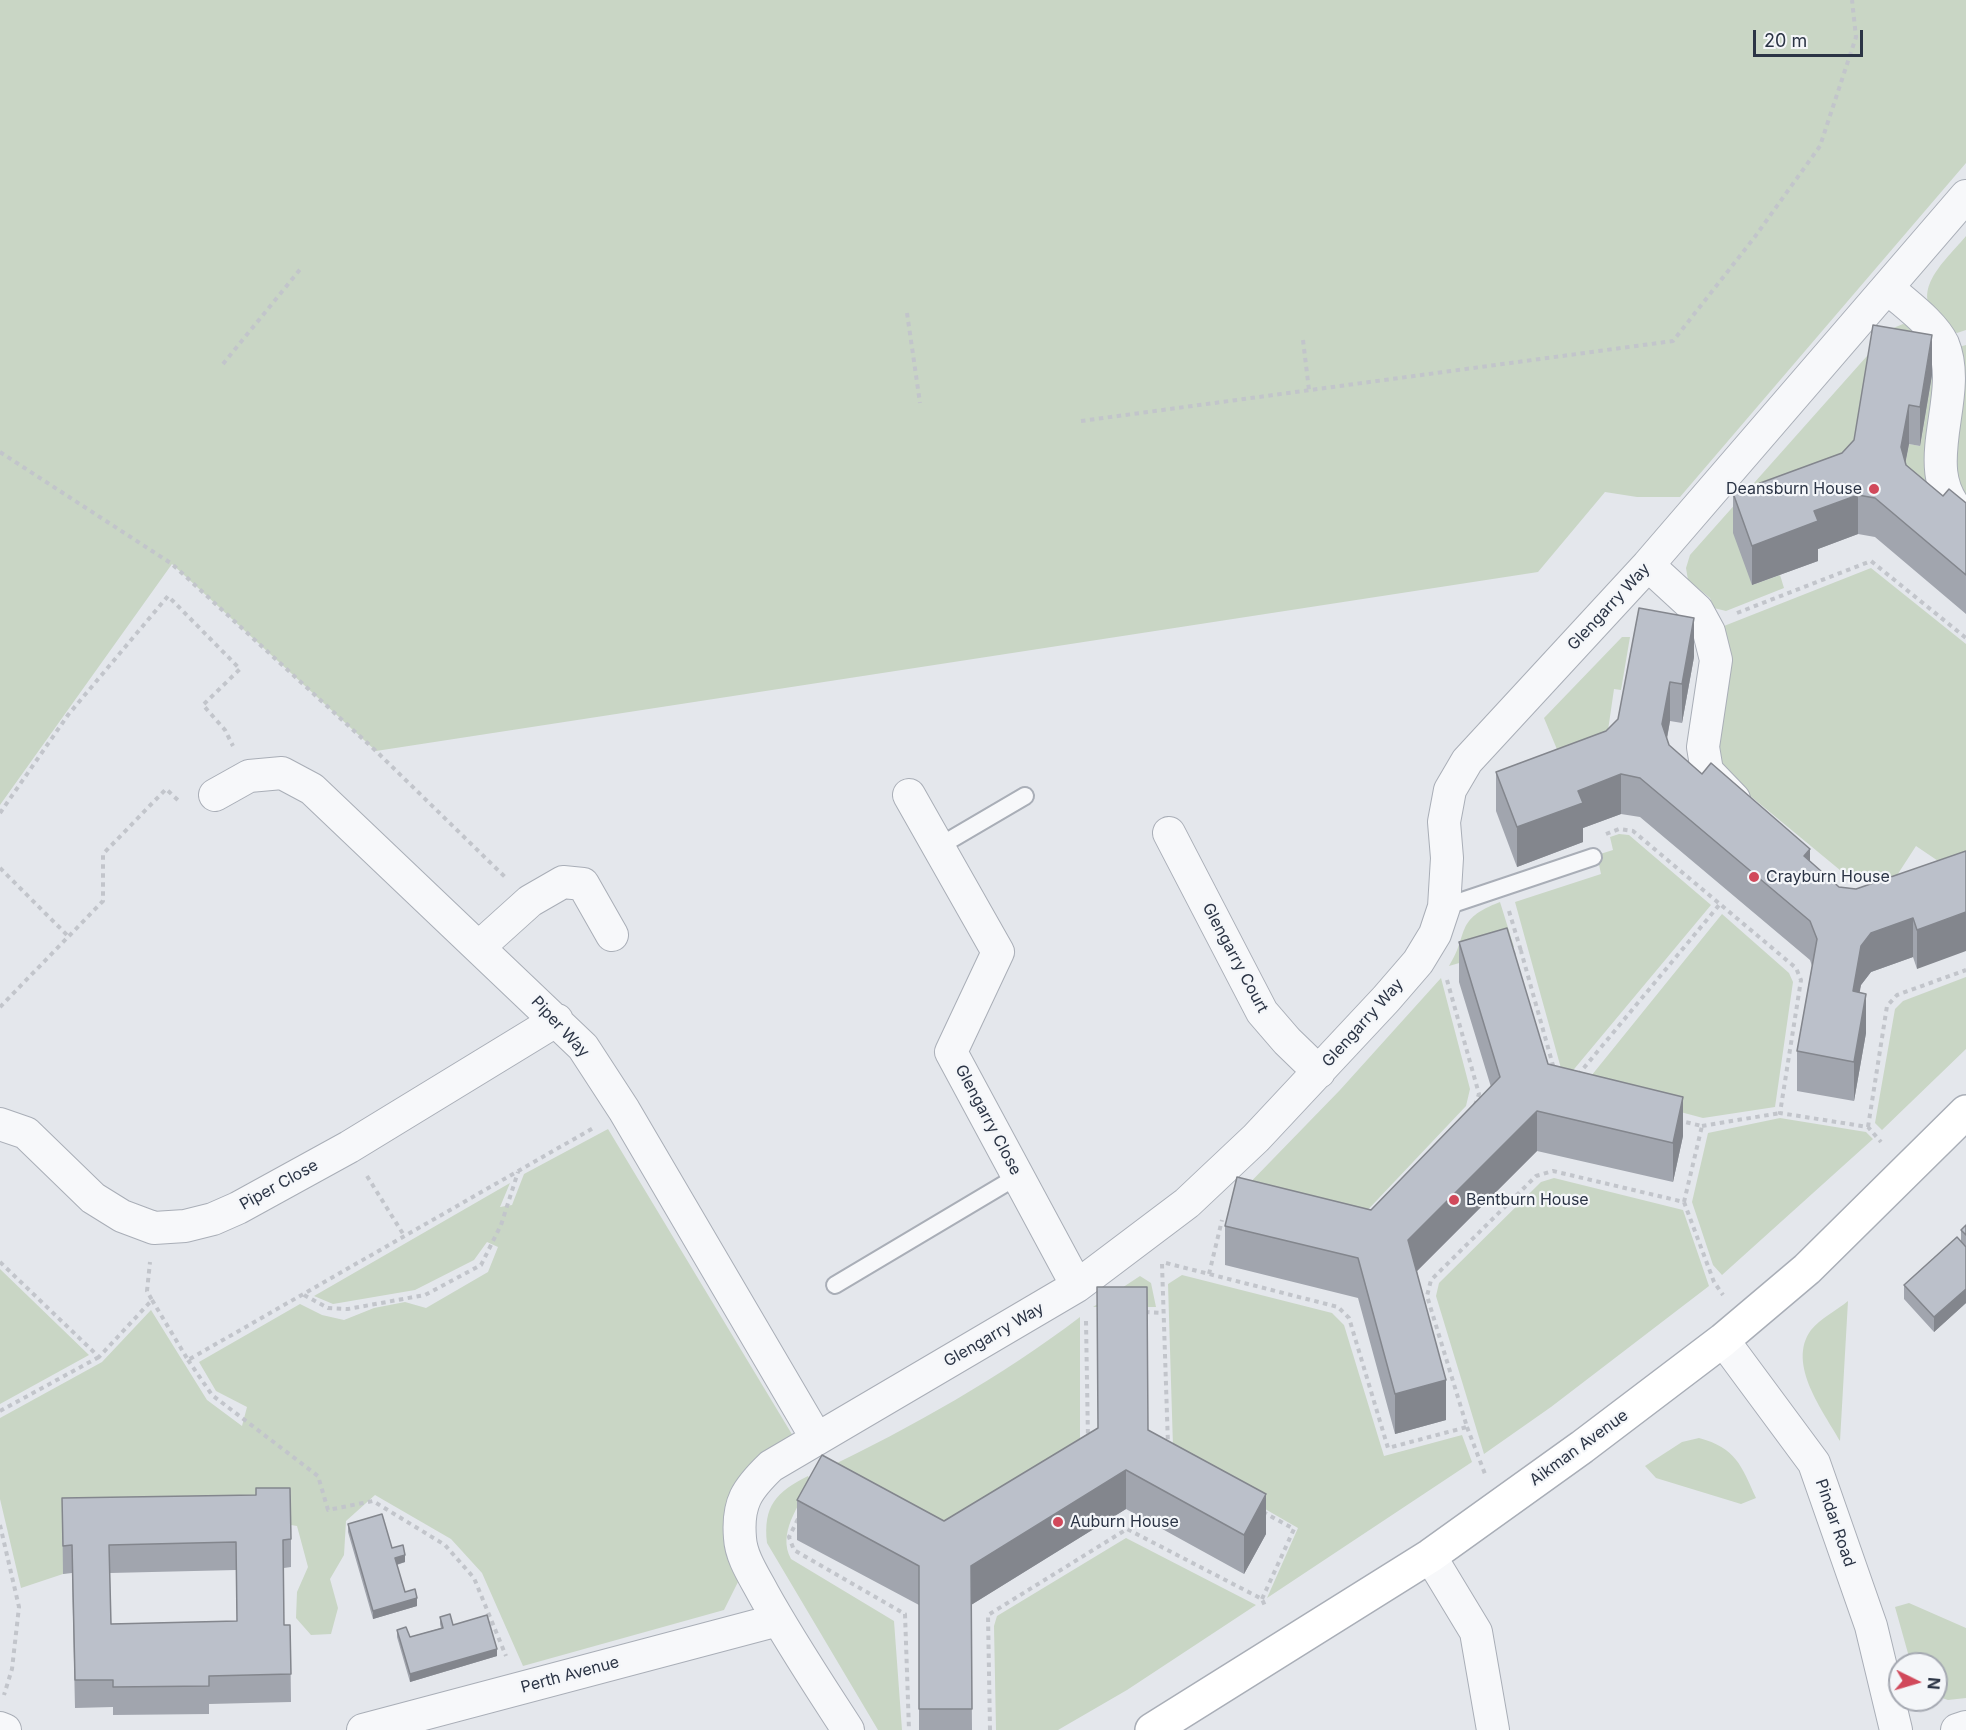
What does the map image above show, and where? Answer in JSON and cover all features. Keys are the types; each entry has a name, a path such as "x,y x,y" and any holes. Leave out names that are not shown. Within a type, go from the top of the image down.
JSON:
{"street":[{"name":"Glengarry Way","path":"848,1730 778,1620 749,1568 740,1540 741,1511 749,1487 764,1473 817,1439 1082,1299 1256,1138 1319,1072 1418,962 1435,934 1444,907 1447,858 1444,822 1450,790 1467,761 1648,565 1966,196"},
{"path":"1888,288 1932,329 1944,346 1950,378 1940,457 1942,480 1949,499 1966,519"},
{"path":"1648,565 1697,610 1706,626 1716,660 1703,747 1707,771 1720,788 1755,817"},
{"name":"Piper Way","path":"215,795 249,776 282,773 312,789 583,1047 624,1110 817,1439"},
{"name":"Glengarry Close","path":"909,795 998,952 951,1052 1082,1299"},
{"name":"Glengarry Court","path":"1169,833 1262,1012 1287,1041 1319,1072"},
{"path":"479,947 530,901 563,882 583,884 612,935"},
{"name":"Piper Close","path":"0,1124 26,1133 93,1198 123,1216 154,1227 185,1226 213,1219 238,1208 349,1147 557,1020"},
{"name":"Aikman Avenue","path":"1152,1730 1430,1556 1732,1332 1807,1269 1966,1112"},
{"name":"Pindar Road","path":"1732,1332 1814,1463 1871,1626 1896,1730"},
{"path":"1430,1556 1476,1632 1493,1730"},
{"name":"Perth Avenue","path":"363,1730 778,1620"},
{"path":"1957,1730 1966,1727"},
{"path":"0,1728 5,1730"}],"lane":[{"path":"938,847 1025,796"},
{"path":"1444,907 1593,857"},
{"path":"835,1284 1018,1176"}],"path":[{"path":"1081,421 1673,341 1754,238 1820,146 1856,37 1852,0"},
{"path":"223,364 302,267"},
{"path":"907,313 920,403"},
{"path":"1303,340 1309,390"},
{"path":"0,452 172,564 376,750 530,901"},
{"path":"1706,626 1871,561 1966,638"},
{"path":"0,813 68,715 168,596 240,669 203,705 225,730 249,776"},
{"path":"0,1007 103,900 103,854 166,789 192,813 215,795"},
{"path":"1593,857 1591,840 1619,829 1634,831 1796,968 1801,980 1780,1113"},
{"path":"0,868 69,936"},
{"path":"1502,888 1557,1079"},
{"path":"1575,1078 1719,904"},
{"path":"1510,954 1521,951"},
{"path":"1868,1127 1887,1006 1897,995 1966,970"},
{"path":"1445,972 1479,1094 1473,1111"},
{"path":"188,1360 624,1110"},
{"path":"1680,1120 1702,1126 1780,1113 1868,1127 1881,1142"},
{"path":"1702,1126 1684,1202 1732,1332"},
{"path":"349,1147 405,1237"},
{"path":"303,1295 328,1308 348,1309 425,1294 481,1265 501,1225 518,1171"},
{"path":"1503,1504 1480,1467 1467,1427 1427,1296 1431,1280 1536,1176 1553,1171 1684,1202"},
{"path":"1209,1274 1224,1210"},
{"path":"154,1227 147,1291 188,1360 212,1395 318,1476 328,1510 373,1501 445,1545 474,1578 519,1688"},
{"path":"1168,1449 1162,1261 1338,1307 1349,1318 1388,1448 1467,1427"},
{"path":"0,1262 99,1357"},
{"path":"1082,1299 1088,1439 1083,1446"},
{"path":"0,1411 99,1357 152,1300"},
{"path":"1141,1312 1163,1312"},
{"path":"1256,1508 1294,1529 1262,1599"},
{"path":"799,1517 789,1536 794,1550 905,1614 909,1730"},
{"path":"0,1525 19,1607 12,1669 3,1698"},
{"path":"990,1730 988,1615 1126,1529 1262,1599 1265,1606"}],"green space":[{"path":"0,0 1966,0 1966,163 1680,497 1637,497 1605,492 1538,572 376,751 172,564 0,805"},
{"path":"1966,236 1966,330 1957,333 1947,328 1935,315 1929,305 1927,294 1935,273"},
{"path":"1903,324 1913,327 1937,361 1931,485 1901,486 1909,444 1920,446 1932,375 1854,479 1752,585 1780,575 1784,588 1726,611 1714,608 1710,598 1688,580 1686,568 1690,555 1891,329"},
{"path":"1966,345 1966,501 1955,478 1954,456 1965,379 1959,347"},
{"path":"1871,568 1966,644 1966,862 1947,867 1916,846 1892,883 1879,886 1852,880 1731,780 1723,765 1718,737 1730,663 1729,644 1724,626"},
{"path":"1622,637 1630,637 1621,690 1614,689 1605,751 1566,771 1544,718"},
{"path":"1619,834 1629,835 1711,905 1570,1074 1562,1072 1515,902 1601,874 1597,855 1613,850 1610,837"},
{"path":"1500,902 1514,947 1449,966 1469,921 1475,915"},
{"path":"1722,914 1789,973 1793,982 1775,1107 1703,1118 1583,1086"},
{"path":"1966,977 1966,1049 1882,1130 1875,1123 1895,1009 1903,1001"},
{"path":"1441,978 1470,1089 1466,1106 1361,1217 1238,1195 1340,1090"},
{"path":"1780,1118 1866,1132 1873,1139 1722,1275 1713,1265 1692,1202 1708,1133"},
{"path":"608,1129 796,1441 725,1545 738,1582 724,1610 523,1666 482,1573 451,1539 375,1495 346,1521 344,1555 330,1579 338,1608 331,1634 311,1635 296,1618 297,1592 308,1567 297,1526 291,1525 63,1574 21,1588 0,1499 0,1418 102,1362 151,1310 207,1400 242,1426 247,1407 216,1391 199,1362 300,1304 322,1315 344,1320 374,1308 405,1302 426,1308 488,1272 498,1247 487,1242 474,1260 415,1290 333,1304 314,1296 510,1183 500,1207 512,1205 524,1174"},
{"path":"1554,1178 1683,1210 1709,1286 1551,1407 1484,1454 1436,1296 1439,1283 1541,1182"},
{"path":"0,1269 89,1355 0,1404"},
{"path":"1182,1275 1332,1313 1344,1325 1384,1456 1462,1435 1472,1462 1267,1598 1298,1528 1182,1461 1173,1447 1168,1284"},
{"path":"1140,1276 1151,1283 1156,1307 1093,1307"},
{"path":"1848,1301 1840,1441 1810,1387 1803,1358 1804,1343 1811,1330"},
{"path":"1080,1317 1080,1441 948,1526 823,1470 955,1400 1019,1360"},
{"path":"1699,1438 1721,1447 1736,1459 1756,1498 1741,1504 1656,1478 1645,1466 1682,1442"},
{"path":"808,1476 811,1482 791,1520 787,1549 791,1559 894,1621 902,1730 878,1730 767,1543 767,1519 774,1502 780,1494"},
{"path":"1126,1538 1256,1605 1127,1690 1058,1730 996,1730 994,1626 997,1616"},
{"path":"1909,1603 1966,1628 1966,1698 1948,1700 1948,1652 1908,1652 1895,1607"}],"building":[{"path":"1873,325 1932,335 1920,407 1909,405 1901,447 1906,465 1943,496 1949,489 1966,503 1966,575 1875,498 1858,495 1814,511 1818,521 1752,546 1733,493 1842,453 1854,440"},
{"path":"1639,608 1694,618 1682,684 1670,682 1662,724 1669,745 1702,774 1711,763 1810,849 1804,856 1839,887 1856,889 1966,851 1966,912 1917,930 1913,918 1871,933 1861,946 1853,991 1866,994 1854,1062 1797,1051 1817,939 1810,921 1640,778 1621,774 1578,791 1583,803 1517,827 1496,772 1606,731 1618,719"},
{"path":"1507,928 1548,1064 1683,1097 1673,1143 1537,1111 1408,1240 1446,1380 1395,1394 1358,1258 1225,1226 1237,1177 1371,1210 1500,1077 1459,942"},
{"path":"1966,1225 1966,1235 1961,1230"},
{"path":"1957,1237 1966,1247 1966,1289 1934,1317 1904,1285"},
{"path":"1097,1287 1147,1287 1148,1430 1266,1494 1244,1535 1126,1470 971,1566 972,1709 919,1709 919,1566 797,1500 822,1455 944,1521 1098,1428"},
{"path":"256,1488 290,1488 291,1539 283,1540 284,1625 290,1625 291,1674 209,1676 209,1686 113,1687 113,1680 75,1680 72,1545 63,1546 62,1498 256,1495","holes":["236,1542 237,1621 111,1624 109,1545"]},
{"path":"382,1514 392,1548 403,1545 405,1555 395,1558 405,1592 415,1589 417,1598 373,1611 348,1524"},
{"path":"450,1614 453,1625 487,1615 497,1649 410,1674 397,1630 406,1627 410,1637 443,1628 440,1617"}],"place":[{"name":"Deansburn House","path":"1874,489"},
{"name":"Crayburn House","path":"1754,877"},
{"name":"Bentburn House","path":"1454,1200"},
{"name":"Auburn House","path":"1058,1522"}]}
